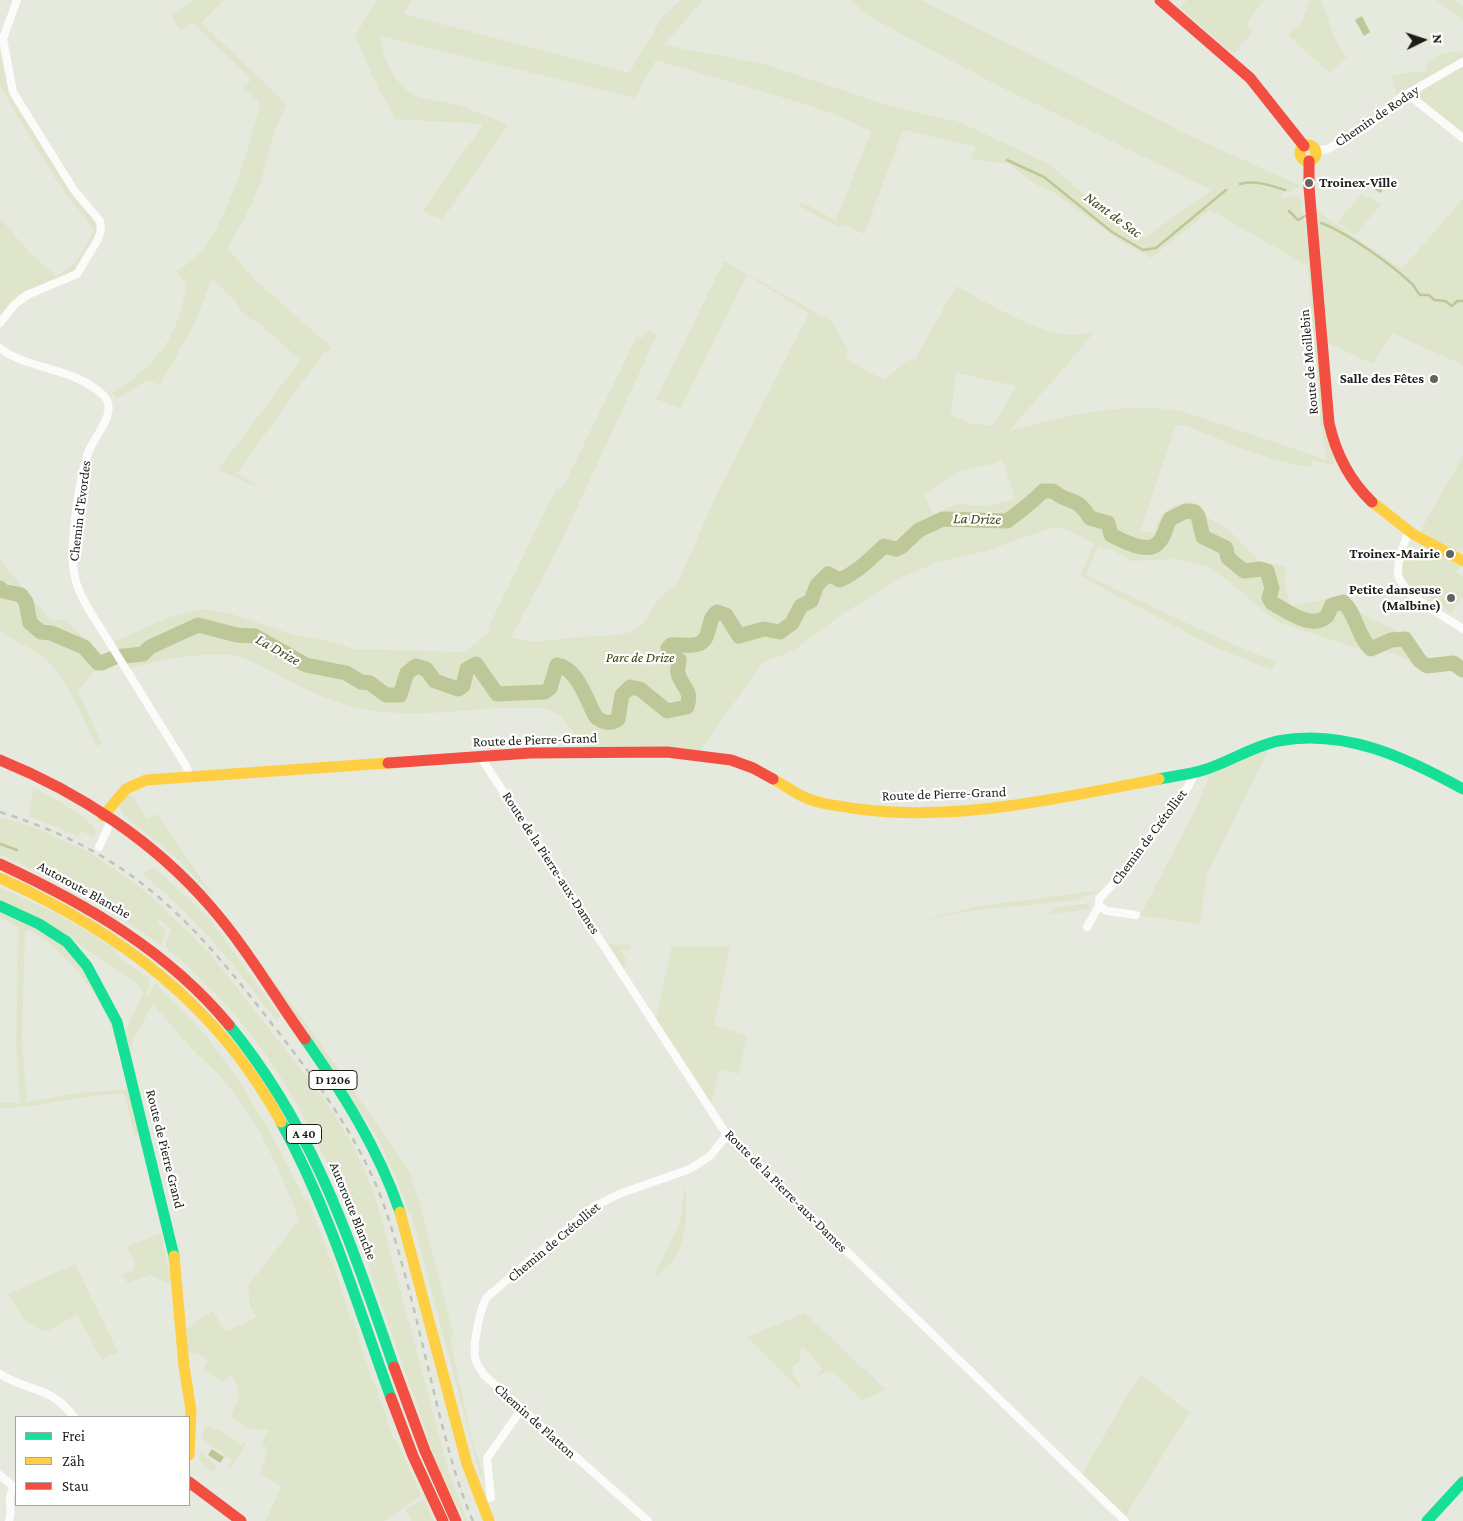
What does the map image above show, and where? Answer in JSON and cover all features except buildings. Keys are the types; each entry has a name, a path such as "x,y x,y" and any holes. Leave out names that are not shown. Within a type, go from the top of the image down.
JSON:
{"main road":[{"path":"1160,0 1235,62 1256,85 1304,146 1311,146 1312,156"},
{"name":"Route de Moillebin","path":"1312,156 1309,187 1326,387 1333,441 1344,467 1379,507 1409,531 1463,561"},
{"name":"Route de Pierre-Grand","path":"107,818 121,792 135,783 480,756 660,752 710,756 742,764 815,801 854,809 940,812 1014,806 1195,772 1270,743 1312,737 1355,743 1388,752 1425,768 1463,789"},
{"name":"D 1206","path":"0,760 43,778 107,818 174,869 216,914 346,1098 372,1141 389,1179 402,1218 463,1448 480,1501 489,1521"},
{"name":"Autoroute Blanche","path":"0,864 83,903 149,946 176,968 215,1007 263,1066 299,1125 326,1182 348,1237 408,1408 434,1474 456,1521"},
{"name":"Autoroute Blanche","path":"0,878 84,919 146,961 207,1017 261,1086 295,1147 325,1213 398,1418 443,1521"},
{"name":"Route de Pierre Grand","path":"0,906 52,932 73,948 92,975 117,1022 172,1242 184,1366 191,1410 190,1432"},
{"path":"1427,1521 1463,1482"},
{"path":"190,1483 242,1521"}],"street":[{"path":"0,323 14,305 27,295 77,274 101,230 100,221 74,190 13,92 4,56 2,30 17,0"},
{"name":"Chemin de Roday","path":"1312,156 1368,127 1390,105 1463,62"},
{"path":"1409,95 1463,138"},
{"name":"Chemin d'Evordes","path":"0,348 15,357 73,376 103,395 108,402 110,407 108,416 86,461 72,560 79,590 186,766 190,778"},
{"path":"1409,531 1399,562 1400,580 1415,597 1463,629"},
{"name":"Route de la Pierre-aux-Dames","path":"480,756 727,1135 1125,1521"},
{"name":"Chemin de Crétolliet","path":"1087,927 1099,902 1188,787 1195,772"},
{"path":"99,846 107,818"},
{"path":"1099,902 1106,911 1136,915"},
{"name":"Chemin de Crétolliet","path":"487,1297 593,1208 625,1192 690,1169 710,1156 727,1135"},
{"name":"Chemin de Platton","path":"487,1297 478,1331 476,1360 484,1375 521,1410 648,1521"},
{"path":"0,1374 15,1382 54,1396 73,1416"},
{"path":"491,1498 487,1458 521,1410"},
{"path":"0,1475 15,1488 9,1497 11,1513 9,1521"}],"green space":[{"path":"192,0 225,0 201,23 287,104 275,130 261,181 249,210 227,248 256,281 331,347 325,351 237,473 261,488 218,470 300,360 259,323 244,316 235,300 215,282 211,280 195,323 160,385 147,380 117,399 111,393 140,373 163,349 171,335 183,303 186,284 176,271 193,260 207,243 220,222 240,173 260,106 243,88 250,81 250,77 192,23 180,31 171,16"},
{"name":"Parc de Drize","path":"377,0 412,0 403,14 629,73 663,16 680,0 703,0 664,45 765,64 886,105 949,120 953,119 1051,165 1105,213 1144,238 1211,190 991,82 870,17 850,0 920,0 1188,135 1299,185 1294,191 1283,193 1282,199 1300,195 1306,232 1309,232 1334,465 1312,460 1312,467 1279,461 1247,451 1185,425 1176,425 1140,531 1154,533 1161,516 1174,506 1187,502 1198,504 1205,516 1229,530 1259,561 1284,566 1286,569 1284,584 1291,606 1333,598 1346,599 1362,614 1411,638 1431,665 1428,671 1422,672 1405,659 1393,653 1371,653 1277,622 1227,580 1206,566 1177,559 1131,561 1112,550 1098,546 1086,575 1204,631 1276,662 1271,670 1210,645 1080,576 1094,544 1068,530 1054,527 986,551 938,562 904,576 844,613 794,650 762,663 701,750 672,748 660,745 658,747 584,748 561,716 548,709 503,708 391,713 359,708 317,694 243,658 230,655 216,654 186,657 130,668 113,642 170,617 202,609 229,613 295,635 321,639 354,649 465,652 489,632 490,624 556,489 562,489 637,336 642,338 648,331 657,335 561,542 511,638 536,642 618,635 630,632 642,625 660,597 677,585 713,502 809,313 747,275 681,408 656,399 724,261 831,321 848,349 846,355 849,361 884,380 906,361 916,358 956,286 1024,322 1044,329 1062,334 1079,335 1093,330 1088,340 1009,431 1096,411 1141,408 1163,409 1185,412 1327,460 1319,415 1308,266 1210,210 1151,258 1120,241 1058,195 1033,183 1010,164 971,159 976,147 903,130 864,234 842,224 839,227 799,206 801,202 836,220 871,131 834,114 656,60 635,98 380,36 384,55 392,72 398,81 412,93 420,97 461,106 508,124 443,219 430,215 423,210 482,126 481,124 395,119 373,78 355,36","holes":["956,373 1016,386 992,426 967,423 964,420 951,416","1002,459 1015,499 986,506 958,504 933,514 924,494 960,471 996,463"]},
{"path":"1187,0 1264,0 1246,25 1253,31 1234,54 1180,8"},
{"path":"1310,0 1321,0 1336,41 1347,57 1330,73 1288,35 1302,22"},
{"path":"1436,0 1456,0 1463,7 1463,19"},
{"path":"0,52 8,91 14,103 74,197 95,221 98,235 76,271 16,296 0,316 0,218 28,251 56,276 75,263 94,230 56,180 0,85"},
{"path":"1463,52 1463,58 1395,96 1397,92 1393,87 1392,76 1411,72 1426,72 1428,61 1443,53"},
{"path":"1463,66 1463,135 1419,99 1419,94 1444,75"},
{"path":"1361,195 1377,201 1381,205 1355,235 1337,222"},
{"path":"1463,199 1463,365 1392,333 1373,364 1328,343 1317,211 1402,269"},
{"path":"1463,456 1463,552 1457,549 1455,551 1420,531"},
{"path":"1419,545 1460,566 1456,572 1463,577 1463,597 1451,613 1421,591 1418,595 1401,576 1404,552 1415,556"},
{"path":"0,560 51,621 65,620 103,656 112,652 118,662 98,668 78,690 102,744 96,746 73,697 50,664 40,655 0,631"},
{"path":"1269,749 1207,874 1200,924 1140,916 1196,808 1210,774"},
{"path":"33,787 69,807 88,821 94,827 96,833 94,837 81,831 78,836 29,816"},
{"path":"128,794 134,798 148,819 157,814 216,900 181,862 123,814 120,808 121,803"},
{"path":"0,817 33,827 89,852 135,883 158,903 208,951 327,1103 356,1151 375,1195 448,1469 467,1521 465,1521 438,1467 371,1273 323,1154 293,1098 258,1044 216,994 165,947 171,928 159,919 158,923 166,930 161,945 89,896 0,854"},
{"path":"155,868 209,918 280,1017 276,1020 198,925 143,875 146,871"},
{"path":"0,887 61,916 117,950 115,954 150,979 146,994 149,997 155,983 188,1016 221,1055 248,1095 305,1200 308,1199 331,1261 332,1258 351,1321 353,1318 372,1381 373,1378 394,1440 395,1438 421,1495 384,1521 265,1521 282,1486 260,1475 268,1448 261,1444 269,1430 249,1429 230,1417 239,1396 235,1381 231,1374 222,1381 203,1370 208,1360 196,1353 188,1353 187,1328 213,1311 226,1332 256,1317 250,1306 248,1286 299,1220 284,1183 259,1131 238,1099 222,1078 188,1045 153,1004 132,1042 131,1058 126,1030 144,991 131,978 129,979 65,934 0,901"},
{"path":"1102,890 1075,900 962,912 910,924 974,907"},
{"path":"1087,904 1090,909 1050,914 1052,908"},
{"path":"0,910 60,942 78,961 113,1023 119,1050 107,1018 89,986 52,945 28,930 25,932 22,1041 27,1102 78,1093 128,1089 125,1071 140,1134 135,1136 124,1094 0,1108 0,1103 20,1103 16,1045 18,926 0,918"},
{"path":"609,944 630,945 628,953 625,948 621,951 626,959 624,969"},
{"path":"672,946 730,946 714,1026 747,1035 739,1074 719,1069 711,1104 656,1018"},
{"path":"257,958 308,1026 409,1170 422,1212 454,1336 450,1339 471,1436 483,1474 480,1475 411,1213 409,1213 398,1182 378,1138"},
{"path":"685,1184 685,1223 680,1248 674,1259 665,1269 654,1276 680,1222"},
{"path":"161,1233 171,1283 168,1284 151,1275 127,1283 123,1274 132,1271 135,1263 126,1247"},
{"path":"75,1264 118,1352 102,1360 77,1315 45,1332 25,1321 8,1294"},
{"path":"805,1313 886,1390 862,1400 832,1371 825,1372 816,1377 822,1368 802,1346 799,1355 801,1361 794,1365 792,1373 802,1387 799,1389 747,1337"},
{"path":"1140,1374 1189,1412 1126,1516 1082,1474"},
{"path":"206,1426 221,1431 241,1445 244,1442 246,1444 230,1469 228,1467 232,1460 201,1438"},
{"path":"202,1453 217,1466 213,1472 198,1459"},
{"path":"424,1499 434,1521 411,1521 406,1509"}],"shaded area":[{"path":"1362,16 1370,32 1364,36 1355,20"},
{"path":"1381,175 1388,178 1381,193 1374,189"},
{"path":"212,1449 224,1457 220,1463 208,1455"}],"waterway":[{"name":"Nant de Sac","path":"1007,160 1044,177 1112,232 1143,250 1156,248 1226,190"},
{"name":"Nant de Sac","path":"1240,184 1257,183 1285,190"},
{"name":"Nant de Sac","path":"1289,211 1298,220 1305,216"},
{"name":"Nant de Sac","path":"1321,223 1343,233 1380,258 1412,284 1420,295 1429,295 1434,300 1445,301 1452,306 1457,301 1463,301"},
{"name":"La Drize","path":"0,588 3,591 21,595 26,602 30,623 41,632 51,633 84,647 98,663 115,657 143,654 150,647 198,625 237,635 255,636 306,665 346,673 361,682 370,683 386,695 400,695 407,673 416,666 426,669 435,681 458,689 463,686 467,669 476,664 497,694 545,692 550,688 557,665 571,672 581,686 596,717 610,722 618,719 622,695 630,687 640,689 667,711 687,707 689,696 679,678 679,660 673,657 668,648 671,645 692,645 702,642 707,634 711,619 717,612 726,615 739,636 764,629 780,632 792,623 801,606 811,601 817,585 828,574 840,580 858,569 884,546 896,549 901,547 919,530 943,519 1007,521 1043,491 1053,491 1076,503 1090,518 1108,523 1111,535 1136,546 1150,547 1155,545 1163,536 1170,519 1186,511 1195,512 1198,516 1203,537 1226,548 1228,558 1244,571 1261,569 1267,571 1272,588 1269,598 1272,603 1299,618 1314,621 1321,620 1327,616 1332,605 1343,602 1351,612 1366,644 1371,649 1391,640 1405,639 1420,661 1427,666 1453,663 1463,670"},
{"path":"0,844 17,850"}],"railway":[{"path":"0,812 48,829 90,849 126,872 159,898 190,927 249,994 341,1119 378,1189 395,1238 449,1452 462,1494 473,1521"}],"traffic: fast":[{"path":"1159,779 1207,769 1260,746 1278,741 1303,738 1351,742 1374,748 1420,767 1463,789"},
{"path":"0,906 39,924 67,942 87,966 117,1022 174,1256"},
{"path":"229,1025 259,1065 285,1105 307,1146 345,1231 394,1367"},
{"path":"305,1039 333,1080 370,1143 400,1212"},
{"path":"281,1122 314,1189 328,1223 391,1398"},
{"path":"1427,1521 1463,1482"}],"traffic: slow":[{"path":"1308,145 1314,147 1316,153 1314,159 1308,161 1302,159 1300,153 1302,147 1308,145"},
{"path":"1372,502 1413,534 1463,561"},
{"path":"103,816 126,789 146,780 388,763"},
{"path":"773,779 806,798 825,804 896,812 972,810 1009,806 1159,779"},
{"path":"0,878 44,899 85,922 161,976 195,1007 227,1042 255,1080 281,1122"},
{"path":"400,1212 467,1464 489,1521"},
{"path":"174,1256 184,1366 191,1410 190,1432"}],"traffic: jam":[{"path":"1160,0 1250,78 1304,146"},
{"path":"1309,161 1309,187 1329,423 1335,445 1344,466 1372,502"},
{"path":"388,763 530,753 667,752 731,760 753,768 773,779"},
{"path":"0,760 58,787 86,803 114,821 165,860 188,882 223,922 305,1039"},
{"path":"0,864 32,879 124,932 180,974 229,1025"},
{"path":"394,1367 425,1451 456,1521"},
{"path":"391,1398 413,1456 443,1521"},
{"path":"190,1483 241,1521"}],"place":[{"name":"Troinex-Ville","path":"1309,183"},
{"name":"Salle des Fêtes","path":"1434,379"},
{"name":"Troinex-Mairie","path":"1450,554"},
{"name":"Petite danseuse (Malbine)","path":"1451,598"}]}
